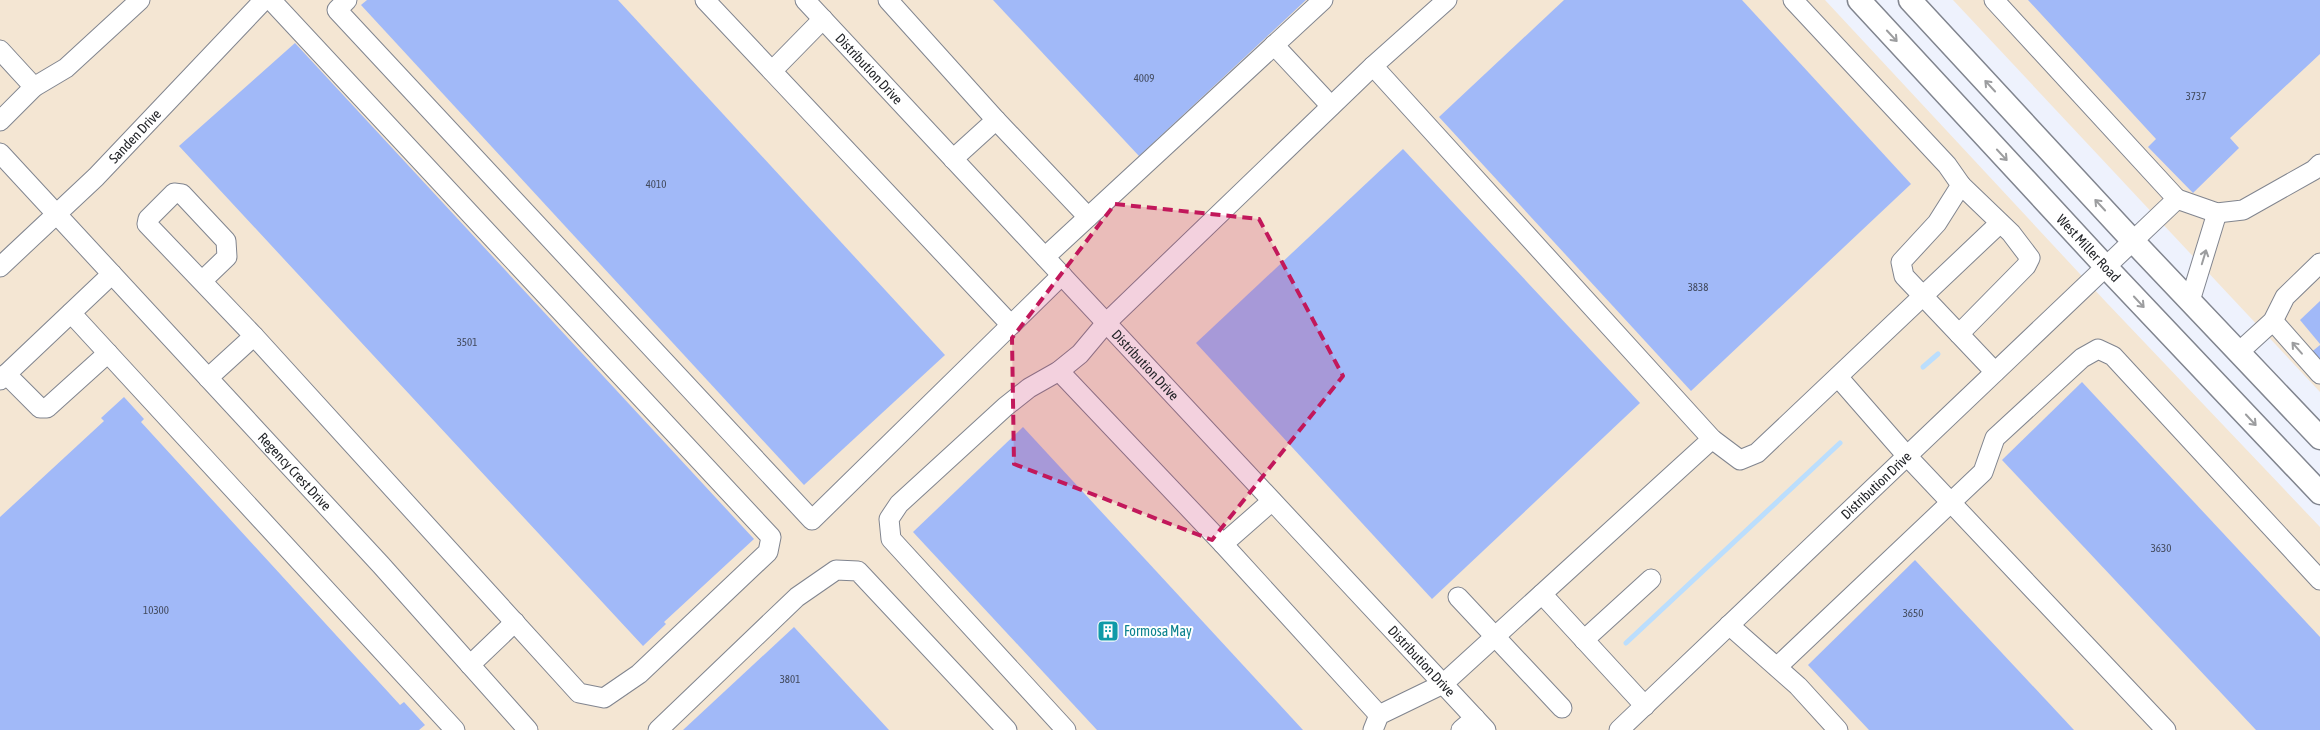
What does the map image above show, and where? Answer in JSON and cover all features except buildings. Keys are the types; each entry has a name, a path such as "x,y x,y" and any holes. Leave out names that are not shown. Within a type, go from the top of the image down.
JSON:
{"main road":[{"name":"West Miller Road","path":"1859,0 2106,266 2320,492"},
{"path":"1910,0 2133,241 2320,438"}],"street":[{"path":"0,121 34,87 66,68 140,0"},
{"name":"Sanden Drive","path":"0,268 58,216 264,0"},
{"path":"202,281 227,257 226,241 182,194 174,194 148,218 147,224 254,336 579,693 604,698 639,674 768,552 771,536 271,0"},
{"path":"347,0 337,10 812,520 1062,275"},
{"path":"705,0 1011,325"},
{"name":"Distribution Drive","path":"805,0 1442,684 1474,726"},
{"path":"888,0 996,120 1088,217"},
{"path":"1045,257 1323,0"},
{"path":"1066,730 891,539 889,519 899,504 1005,407 1029,388 1059,371 1080,354 1106,323 1330,106 1446,0"},
{"path":"1793,0 1947,165 1961,185 2019,242 2030,258 2026,266 1959,334"},
{"path":"1994,0 2177,199 2217,213 2243,210 2314,170 2320,164"},
{"path":"772,71 823,20"},
{"path":"1274,45 1330,106"},
{"path":"0,50 34,87"},
{"path":"1373,66 1712,439 1740,460 1757,453 2000,223"},
{"path":"953,159 996,120"},
{"name":"Regency Crest Drive","path":"1,156 381,565 527,730"},
{"path":"1961,185 1937,223 1901,262 1904,276 1995,372"},
{"name":"Distribution Drive","path":"1620,730 2177,199"},
{"path":"2190,301 2217,213"},
{"path":"2239,352 2273,321 2285,297 2320,263"},
{"path":"108,353 47,408 40,408 3,377 112,274"},
{"path":"71,313 452,729"},
{"path":"2273,321 2320,374"},
{"path":"208,378 254,336"},
{"path":"1777,668 1953,503 1983,472 1996,438 2082,358 2098,349 2113,356 2320,580"},
{"path":"1059,371 1223,544 1376,723 1442,684 1712,439"},
{"path":"1838,376 1908,456 2166,730"},
{"path":"1223,544 1272,501"},
{"path":"658,730 797,596 836,570 858,570 1007,730"},
{"path":"1584,640 1651,580"},
{"path":"1542,594 1644,706"},
{"path":"1458,597 1562,708"},
{"path":"470,665 515,622"},
{"path":"1729,625 1798,686 1838,730"}],"highlighted area":[{"path":"1115,204 1259,219 1343,376 1212,540 1014,464 1012,338"}],"shaded area":[{"path":"0,0 1825,0 2106,302 2320,527 2320,730 0,730"},
{"path":"1953,0 2320,0 2320,392"}],"waterway":[{"path":"1923,367 1938,354"},
{"path":"1626,643 1840,443"}],"place":[{"name":"Formosa May","path":"1108,631"}]}
